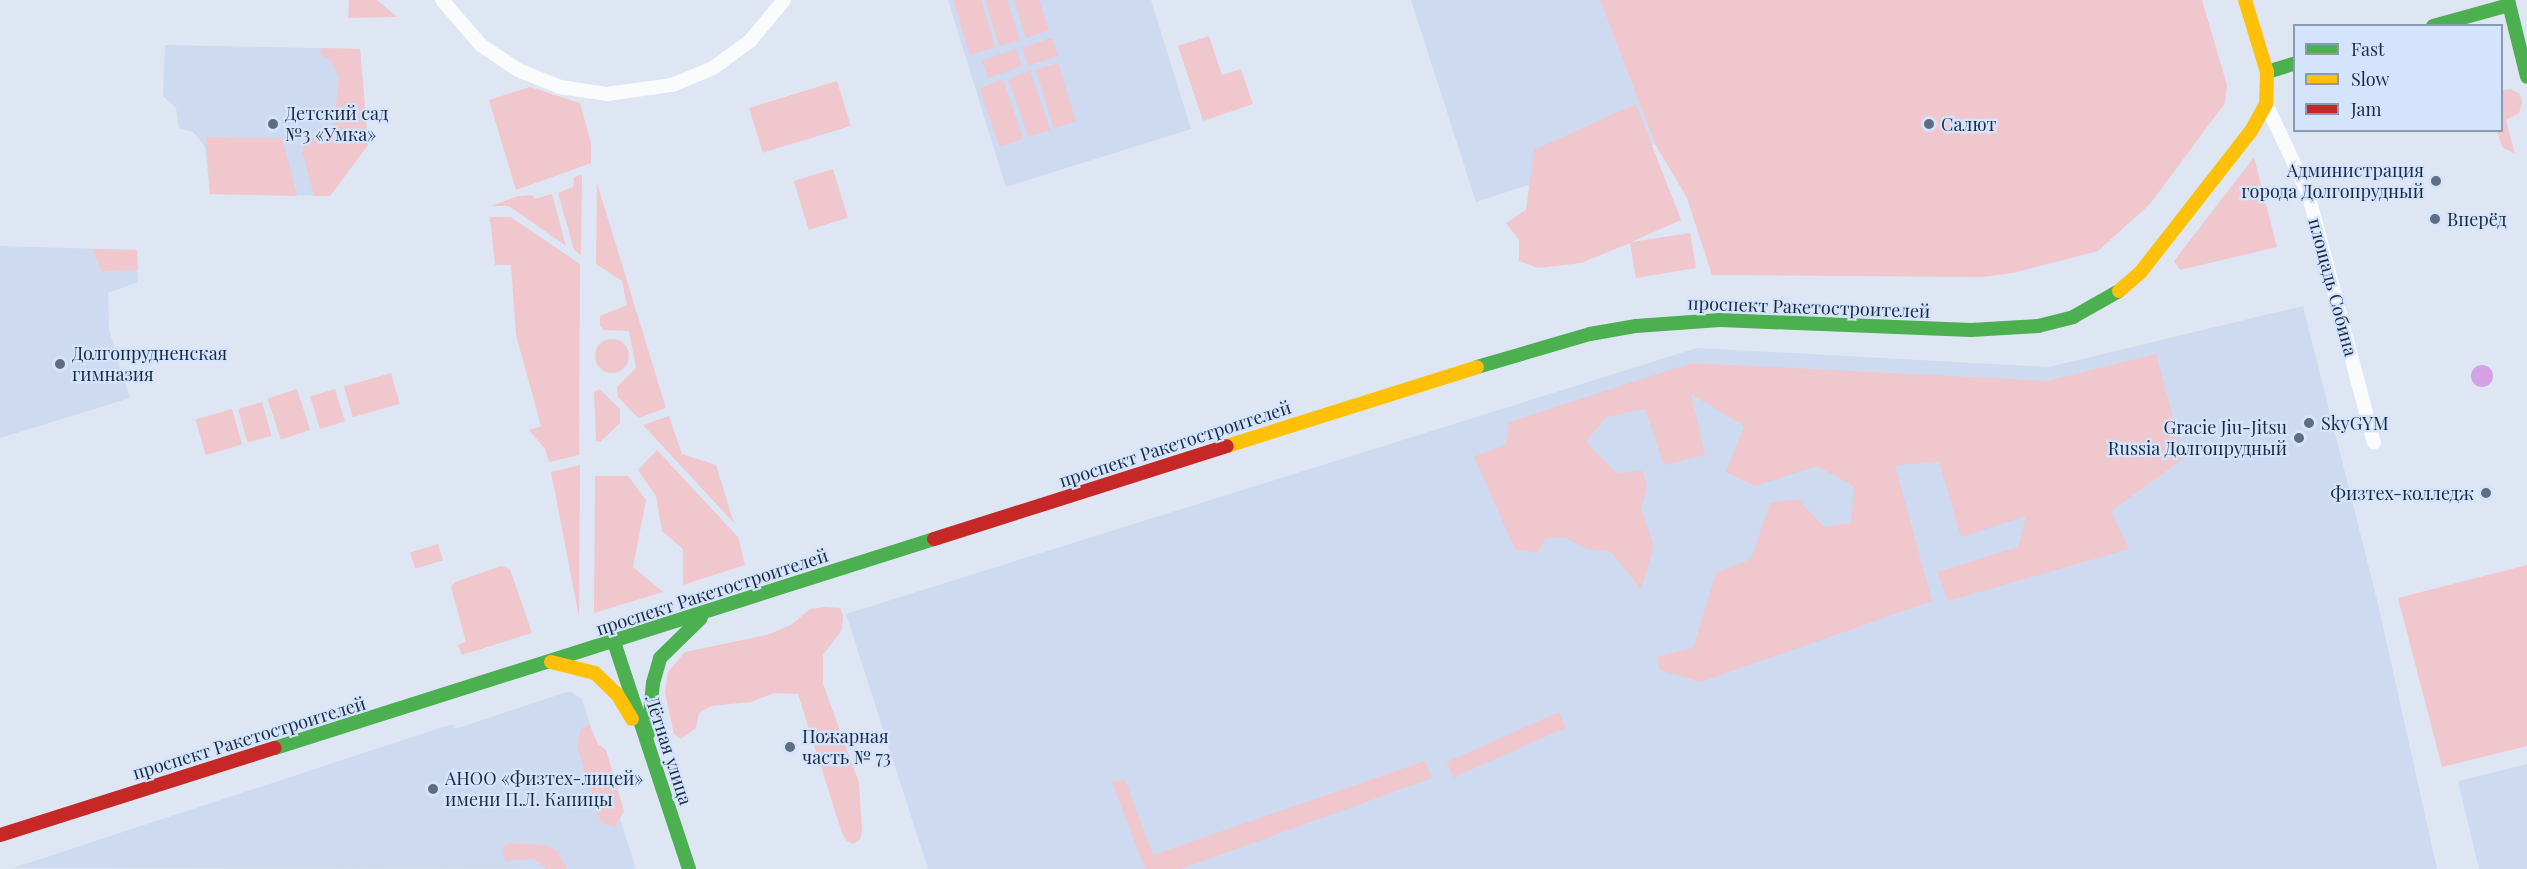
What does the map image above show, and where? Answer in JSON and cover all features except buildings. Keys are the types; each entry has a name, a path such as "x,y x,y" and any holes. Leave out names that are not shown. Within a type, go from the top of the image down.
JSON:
{"main road":[{"name":"проспект Ракетостроителей","path":"0,835 1526,351 1590,334 1636,326 1720,320 1971,330 2056,323 2099,304 2140,273 2251,131 2266,104 2267,72 2245,0"},
{"path":"2439,24 2508,2 2527,77"},
{"path":"2267,72 2293,65"},
{"path":"647,741 653,683 660,658 708,612"},
{"name":"Лётная улица","path":"614,642 689,869"},
{"path":"550,662 595,673 606,681 647,741"}],"street":[{"path":"442,0 481,45 518,70 560,87 607,94 672,85 713,68 750,41 784,0"},
{"name":"площадь Собина","path":"2266,104 2284,136 2308,193 2374,442"}],"shaded area":[{"path":"349,0 377,0 397,17 348,18"},
{"path":"948,0 1151,0 1191,129 1006,187"},
{"path":"953,0 981,0 995,47 970,55"},
{"path":"985,0 1007,0 1020,40 999,46"},
{"path":"1014,0 1039,0 1049,30 1026,38"},
{"path":"1411,0 1600,0 1655,144 1476,202"},
{"name":"Салют","path":"1600,0 2202,0 2227,85 2225,103 2150,204 2098,251 2013,273 1982,277 1712,275 1687,198 1655,144"},
{"path":"1209,36 1222,75 1241,69 1253,104 1203,121 1178,46"},
{"path":"1052,38 1058,56 1028,66 1023,48"},
{"name":"Детский сад №3 «Умка»","path":"165,45 360,49 368,145 330,196 210,194 205,146 193,132 179,128 176,108 163,96"},
{"path":"321,48 360,49 368,145 330,196 314,196 302,151 308,140 326,133 334,124 339,77 331,61 320,54"},
{"path":"1016,49 1022,66 988,78 982,61"},
{"path":"1058,63 1076,121 1054,128 1036,70"},
{"path":"1030,71 1050,130 1028,137 1008,78"},
{"path":"1003,80 1023,139 1000,147 979,88"},
{"path":"837,81 851,126 763,153 749,108"},
{"path":"530,87 580,103 591,143 591,163 516,190 489,100"},
{"path":"2511,89 2520,94 2522,103 2519,113 2506,120 2515,154 2502,147 2497,132 2503,132 2503,90"},
{"path":"1636,104 1681,220 1631,242 1690,233 1696,268 1636,278 1630,243 1581,263 1538,268 1519,261 1519,240 1506,223 1526,210 1534,150"},
{"path":"206,137 282,138 297,196 210,194"},
{"path":"2254,157 2277,247 2180,270 2174,261"},
{"path":"833,169 848,218 809,230 794,181"},
{"path":"582,175 581,255 574,250 558,193 573,187 574,177"},
{"path":"597,183 666,408 638,418 618,397 617,387 636,368 629,331 604,330 600,326 600,316 627,305 622,281 596,264"},
{"path":"552,194 566,246 509,206 491,206 518,196 532,195 535,199"},
{"path":"490,217 511,217 580,264 579,455 549,462 545,449 529,430 541,426 516,335 511,265 495,265"},
{"name":"Долгопрудненская гимназия","path":"0,246 137,250 138,282 108,293 109,330 130,398 0,438"},
{"path":"93,249 137,250 138,270 101,271"},
{"path":"2303,306 2378,604 2437,869 928,869 846,614 1697,348 2049,367"},
{"path":"612,339 624,344 629,356 624,368 612,373 600,368 595,356 600,344"},
{"path":"2156,354 2184,458 2111,511 2129,549 1948,601 1937,572 2018,547 2026,516 1961,537 1939,462 1895,465 1932,601 1701,682 1660,670 1656,657 1693,648 1716,573 1751,559 1770,503 1798,499 1824,527 1851,523 1854,486 1817,466 1755,486 1726,472 1744,426 1691,394 1705,455 1664,465 1645,409 1606,417 1586,442 1617,473 1643,471 1647,487 1641,509 1654,546 1641,589 1611,552 1587,549 1564,537 1546,538 1537,553 1515,549 1474,457 1506,444 1509,422 1692,363 2047,381"},
{"path":"2482,365 2490,368 2493,376 2490,384 2482,387 2474,384 2471,376 2474,368"},
{"path":"391,373 400,404 353,417 344,387"},
{"path":"297,389 310,430 281,439 268,399"},
{"path":"335,389 345,422 320,429 310,397"},
{"path":"600,389 620,409 620,423 600,442 596,441 594,392"},
{"path":"262,402 272,436 248,443 238,409"},
{"path":"232,409 242,445 206,455 195,419"},
{"path":"669,416 682,454 716,465 734,523 643,425"},
{"path":"657,450 738,537 745,565 683,585 683,549 662,531 656,496 638,470"},
{"path":"580,465 579,617 551,472"},
{"path":"595,476 628,476 646,500 633,567 663,592 594,613"},
{"path":"438,544 443,560 415,569 410,552"},
{"path":"2527,565 2527,746 2442,767 2398,598"},
{"path":"501,566 510,569 532,633 462,655 458,645 466,642 451,587 455,582"},
{"path":"840,608 843,615 842,630 823,655 823,684 859,783 862,832 860,839 853,844 846,840 842,833 798,694 774,693 751,702 711,706 699,713 696,728 681,739 674,734 665,693 668,672 685,652 767,635 791,625 810,609"},
{"name":"АНОО «Физтех-лицей» имени П.Л. Капицы","path":"570,691 582,699 636,869 13,868 443,727 453,724 455,729"},
{"path":"1559,712 1566,728 1454,778 1447,762"},
{"path":"589,724 598,744 606,750 624,811 615,827 601,823 577,747 581,728"},
{"path":"1425,761 1432,778 1181,869 1145,869 1112,782 1125,780 1153,855"},
{"path":"2527,764 2527,869 2479,869 2458,781"},
{"path":"509,843 546,845 558,852 567,869 546,869 534,859 505,861 503,847"}],"traffic: fast":[{"path":"2508,0 2527,77"},
{"path":"2440,24 2509,5"},
{"path":"2267,72 2293,64"},
{"path":"1477,367 1590,334 1636,326 1720,320 1971,330 2038,326 2073,317 2119,291"},
{"path":"275,748 934,539"},
{"path":"648,734 653,683 660,658 701,618"},
{"path":"614,642 689,869"}],"traffic: slow":[{"path":"2119,291 2140,273 2251,131 2266,104 2267,72 2245,0"},
{"path":"1227,446 1477,367"},
{"path":"551,662 595,673 617,694 632,719"}],"traffic: jam":[{"path":"934,539 1227,446"},
{"path":"0,835 275,748"}],"place":[{"name":"Детский сад №3 «Умка»","path":"273,124"},
{"name":"Салют","path":"1929,124"},
{"name":"Администрация города Долгопрудный","path":"2436,181"},
{"name":"Вперёд","path":"2435,219"},
{"name":"Долгопрудненская гимназия","path":"60,364"},
{"name":"SkyGYM","path":"2309,423"},
{"name":"Gracie Jiu-Jitsu Russia Долгопрудный","path":"2299,438"},
{"name":"Физтех-колледж","path":"2486,493"},
{"name":"Пожарная часть № 73","path":"790,747"},
{"name":"АНОО «Физтех-лицей» имени П.Л. Капицы","path":"433,789"}]}
